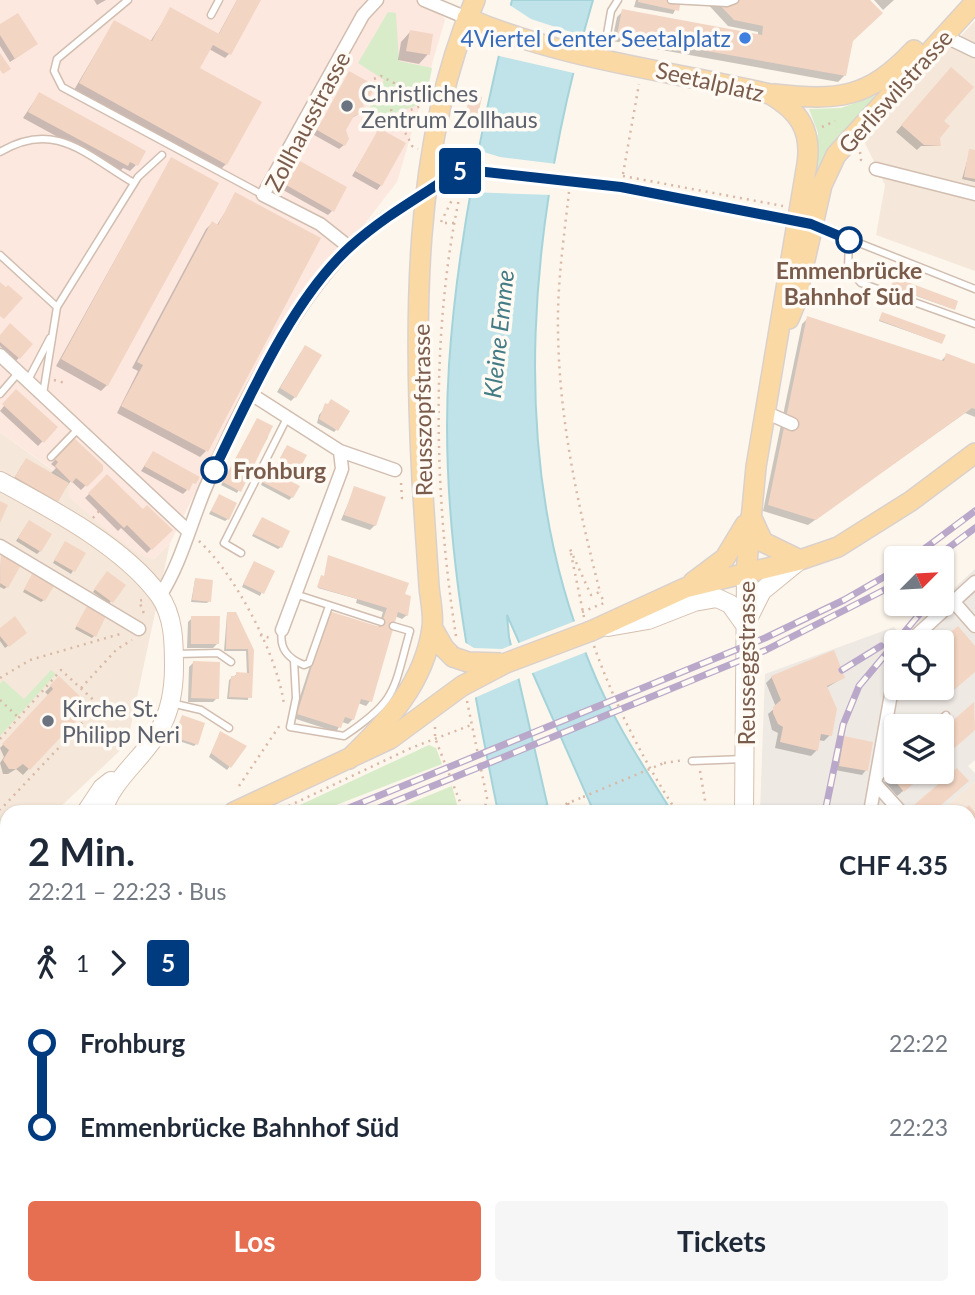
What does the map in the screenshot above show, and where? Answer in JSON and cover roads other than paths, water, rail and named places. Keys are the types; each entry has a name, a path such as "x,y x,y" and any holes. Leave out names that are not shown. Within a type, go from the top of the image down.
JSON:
{"main road":[{"name":"Gerliswilstrasse","path":"770,94 842,96 873,86 897,68 959,0"},
{"name":"Gerliswilstrasse","path":"765,412 778,346 795,304 800,216 822,185 836,155 975,2"},
{"name":"Seetalplatz","path":"471,9 492,28 595,57 770,94 795,112 808,138 800,216"},
{"name":"Reusszopfstrasse","path":"349,759 402,704 416,679 432,627 420,402 426,193 435,134 471,9"},
{"path":"685,588 725,558 751,515 765,412"},
{"path":"249,805 390,739 506,663 590,631 685,588 800,560 838,547 883,520 975,453"},
{"path":"0,481 92,534 160,596 172,627 174,682 160,728 106,805"},
{"path":"751,515 763,542 800,560"},
{"name":"Reusseggstrasse","path":"744,805 746,573 751,515"},
{"path":"590,631 648,620 694,602 717,598 730,604 745,625 762,591 800,560"},
{"path":"432,627 468,662 506,663"},
{"path":"91,805 102,788 136,761"}],"street":[{"name":"Zollhausstrasse","path":"349,247 320,225 264,195 363,15 377,0"},
{"path":"424,0 471,9"},
{"path":"944,36 975,51"},
{"path":"876,169 975,194"},
{"path":"160,596 178,564 188,531 214,470 251,394 298,312 349,247 393,213 426,193"},
{"path":"0,355 188,531"},
{"path":"251,394 340,451 395,470"},
{"path":"765,412 792,424"},
{"path":"281,636 342,469 340,451"},
{"path":"0,546 141,634"},
{"path":"954,600 975,582"},
{"path":"954,602 975,626"},
{"path":"922,630 937,616"},
{"path":"871,805 890,700"},
{"path":"875,783 895,805"}],"lane":[{"path":"128,0 57,59 54,71 62,87 264,195"},
{"path":"211,16 219,0"},
{"path":"595,57 611,11 618,0"},
{"path":"671,0 727,3 735,0"},
{"path":"0,152 22,140 38,136 57,138 134,183"},
{"path":"43,394 51,362 50,338 57,307 134,183 162,155"},
{"path":"426,193 457,172 468,170 621,187 800,216 849,240 975,289"},
{"path":"849,240 848,270 861,283 975,324"},
{"path":"0,256 57,307"},
{"path":"0,394 23,376 50,338"},
{"path":"241,553 224,543 288,416"},
{"path":"51,457 79,428"},
{"path":"295,594 381,622"},
{"path":"294,661 304,665 309,663 329,606"},
{"path":"281,636 294,661 296,698 290,726 344,736 376,715 390,699 410,631 393,626"},
{"path":"174,654 218,653 231,662"},
{"path":"169,703 201,710 229,727"},
{"path":"692,761 746,759"},
{"path":"875,783 884,773"}],"water":[{"name":"Kleine Emme","path":"512,0 593,0 554,163 542,248 536,333 536,418 545,502 563,584 590,664 617,721 668,805 591,805 507,615 509,637 547,805 497,805 458,590 448,478 447,422 449,365 458,273 491,90"}],"railway":[{"path":"928,546 975,511"},
{"path":"951,546 975,528"},
{"path":"356,805 765,638 844,600 884,577"},
{"path":"386,805 766,650 884,590"},
{"path":"826,805 843,725 859,686 918,616"},
{"path":"842,670 881,646"}],"place":[{"name":"4Viertel Center Seetalplatz","path":"745,38"},
{"name":"Christliches Zentrum Zollhaus","path":"347,106"},
{"name":"Emmenbrücke Bahnhof Süd","path":"849,240"},
{"name":"Frohburg","path":"214,470"},
{"name":"Kirche St. Philipp Neri","path":"48,721"}]}
